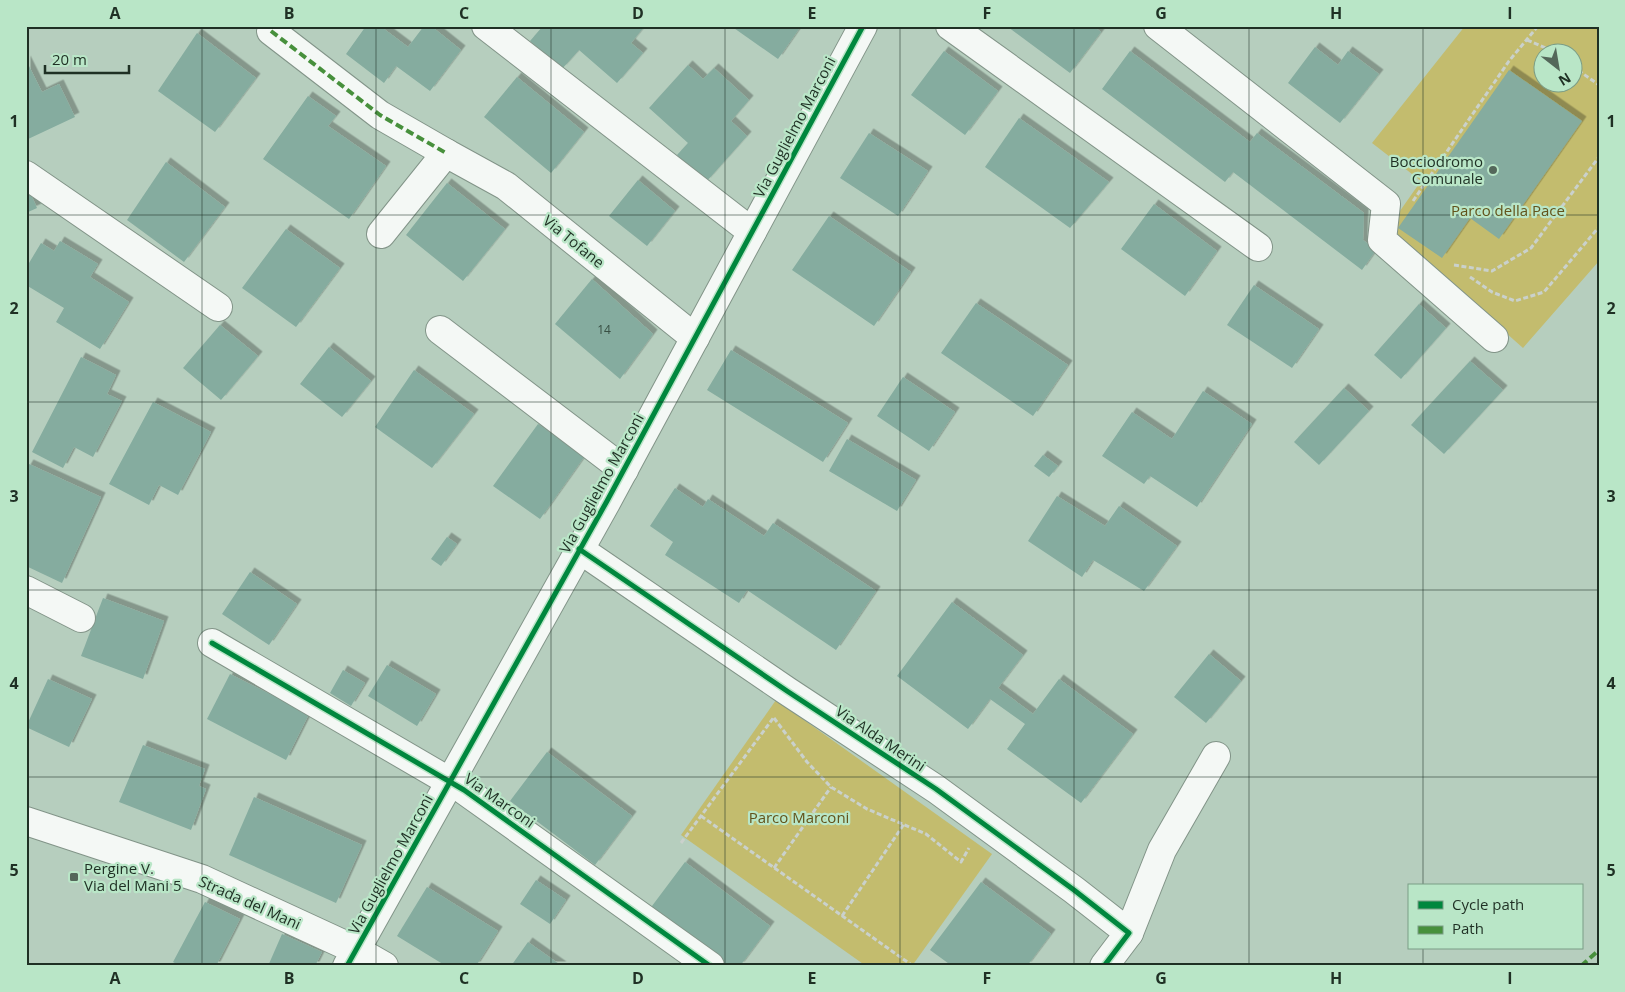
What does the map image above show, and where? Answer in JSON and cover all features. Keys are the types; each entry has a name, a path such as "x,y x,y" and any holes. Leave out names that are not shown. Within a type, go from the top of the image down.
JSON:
{"street":[{"path":"486,26 752,232"},
{"name":"Via Guglielmo Marconi","path":"352,958 624,470 863,26"},
{"path":"950,26 1258,248"},
{"path":"1158,26 1386,204 1382,240 1494,338"},
{"name":"Via Tofane","path":"271,31 380,115 506,186 696,338"},
{"path":"381,234 446,153"},
{"path":"26,175 218,307"},
{"path":"440,330 624,470"},
{"name":"Via Alda Merini","path":"579,549 787,691 936,789 1074,890 1129,933"},
{"path":"26,590 81,618"},
{"name":"Via Marconi","path":"212,643 451,781 710,966"},
{"path":"1104,966 1129,933 1162,850 1216,756"},
{"name":"Strada del Mani","path":"26,821 202,880 352,958 384,966"}],"path":[{"path":"1410,206 1509,61 1538,26"},
{"path":"1527,40 1532,42"},
{"path":"1582,73 1599,85"},
{"path":"1460,270 1452,264 1492,271 1531,248 1599,158"},
{"path":"1468,275 1492,292 1514,301 1544,292 1599,227"},
{"path":"681,842 778,709"},
{"path":"774,717 807,762 832,787 867,809 926,834 961,862 972,843"},
{"path":"774,868 832,787"},
{"path":"701,816 913,966"},
{"path":"842,916 904,824"}],"green space":[{"name":"Parco della Pace","path":"1465,26 1599,26 1599,261 1523,348 1388,228 1421,181 1372,143"},
{"name":"Parco Marconi","path":"776,700 992,854 912,966 866,966 681,835"}],"building":[{"path":"366,26 380,26 408,47 424,26 431,26 461,50 430,91 396,66 384,83 346,54"},
{"path":"543,26 643,26 631,43 643,53 617,83 579,50 562,69 530,41"},
{"path":"731,26 801,26 778,59"},
{"path":"1009,26 1093,26 1101,32 1070,73"},
{"path":"197,33 256,78 215,132 158,91"},
{"path":"1315,47 1338,65 1348,51 1379,74 1340,123 1288,83"},
{"path":"944,51 998,91 965,135 911,95"},
{"path":"1130,51 1250,142 1257,133 1364,213 1363,240 1376,250 1362,270 1233,172 1225,182 1102,89"},
{"path":"26,60 42,92 59,84 75,117 26,140"},
{"path":"688,65 703,79 714,68 749,100 731,121 747,136 706,182 677,155 688,143 649,108"},
{"name":"Bocciodromo Comunale","path":"1509,70 1532,86 1532,92 1540,92 1582,121 1499,239 1470,218 1442,258 1398,228"},
{"path":"517,77 584,132 551,173 484,117"},
{"path":"308,96 336,116 328,126 386,166 349,219 263,159"},
{"path":"1019,118 1109,182 1070,228 985,167"},
{"path":"869,133 928,171 898,216 840,178"},
{"path":"166,162 225,207 184,262 127,220"},
{"path":"638,180 675,211 647,246 609,216"},
{"path":"447,183 505,229 463,281 406,235"},
{"path":"26,184 37,208 26,213"},
{"path":"1154,204 1217,251 1185,296 1121,249"},
{"path":"829,216 911,272 874,326 792,270"},
{"path":"286,229 340,268 296,327 242,288"},
{"path":"60,241 98,264 90,277 129,302 100,349 56,322 64,308 26,285 26,268 41,243 54,251"},
{"path":"592,279 653,334 620,379 555,324"},
{"path":"1254,285 1319,329 1292,368 1227,325"},
{"path":"976,303 1068,365 1033,416 941,353"},
{"path":"1419,304 1446,328 1401,379 1374,355"},
{"path":"220,325 258,356 221,400 183,368"},
{"path":"329,347 371,381 342,417 300,384"},
{"path":"731,350 848,423 823,462 707,390"},
{"path":"81,357 116,375 107,394 122,401 93,457 74,447 63,468 32,452"},
{"path":"1470,361 1503,390 1444,454 1411,425"},
{"path":"414,370 474,414 432,468 375,427"},
{"path":"903,377 955,412 929,451 877,416"},
{"path":"1344,388 1369,411 1319,465 1294,442"},
{"path":"1203,391 1252,424 1197,507 1150,476 1144,484 1102,456 1132,412 1172,439"},
{"path":"153,402 211,432 178,495 159,485 149,505 109,484"},
{"path":"538,424 584,457 540,519 493,486"},
{"path":"847,439 916,480 897,511 829,471"},
{"path":"1043,455 1058,466 1049,477 1034,466"},
{"path":"29,464 101,497 62,583 26,566 26,469"},
{"path":"675,488 703,507 708,499 764,536 773,523 876,591 836,650 747,590 739,603 665,555 673,542 650,526"},
{"path":"1057,496 1105,526 1119,506 1177,546 1144,591 1093,560 1082,577 1028,541"},
{"path":"447,537 457,544 441,566 431,559"},
{"path":"250,572 297,604 269,645 222,614"},
{"path":"103,598 164,621 143,679 81,656"},
{"path":"952,602 1023,655 998,688 1033,714 1059,679 1133,734 1081,803 1007,749 1025,724 990,699 968,729 897,676"},
{"path":"1209,654 1241,681 1206,723 1174,697"},
{"path":"387,665 436,694 417,726 368,696"},
{"path":"343,670 365,683 351,706 330,693"},
{"path":"230,674 309,714 286,760 207,719"},
{"path":"48,679 92,699 69,747 26,727"},
{"path":"143,745 205,769 199,786 206,789 191,830 119,802"},
{"path":"547,752 632,816 595,865 510,801"},
{"path":"254,797 362,845 336,903 229,855"},
{"path":"685,862 770,926 740,966 723,966 649,910"},
{"path":"536,880 566,900 550,924 520,904"},
{"path":"981,882 1051,934 1027,966 952,966 930,950"},
{"path":"427,887 498,931 476,966 446,966 397,936"},
{"path":"205,902 240,919 216,966 180,966 173,962"},
{"path":"282,934 322,952 315,966 268,966"},
{"path":"528,942 562,966 511,966"}],"marked path":[{"path":"271,31 380,115 446,153"},
{"path":"1581,966 1599,950"}],"cycle path":[{"path":"347,966 607,501 863,26"},
{"path":"579,549 787,691 936,789 1074,890 1129,933 1104,966"},
{"path":"212,643 464,790 710,966"}],"place":[{"name":"Bocciodromo Comunale","path":"1493,170"},
{"name":"Pergine V. Via del Mani 5","path":"74,877"}]}
